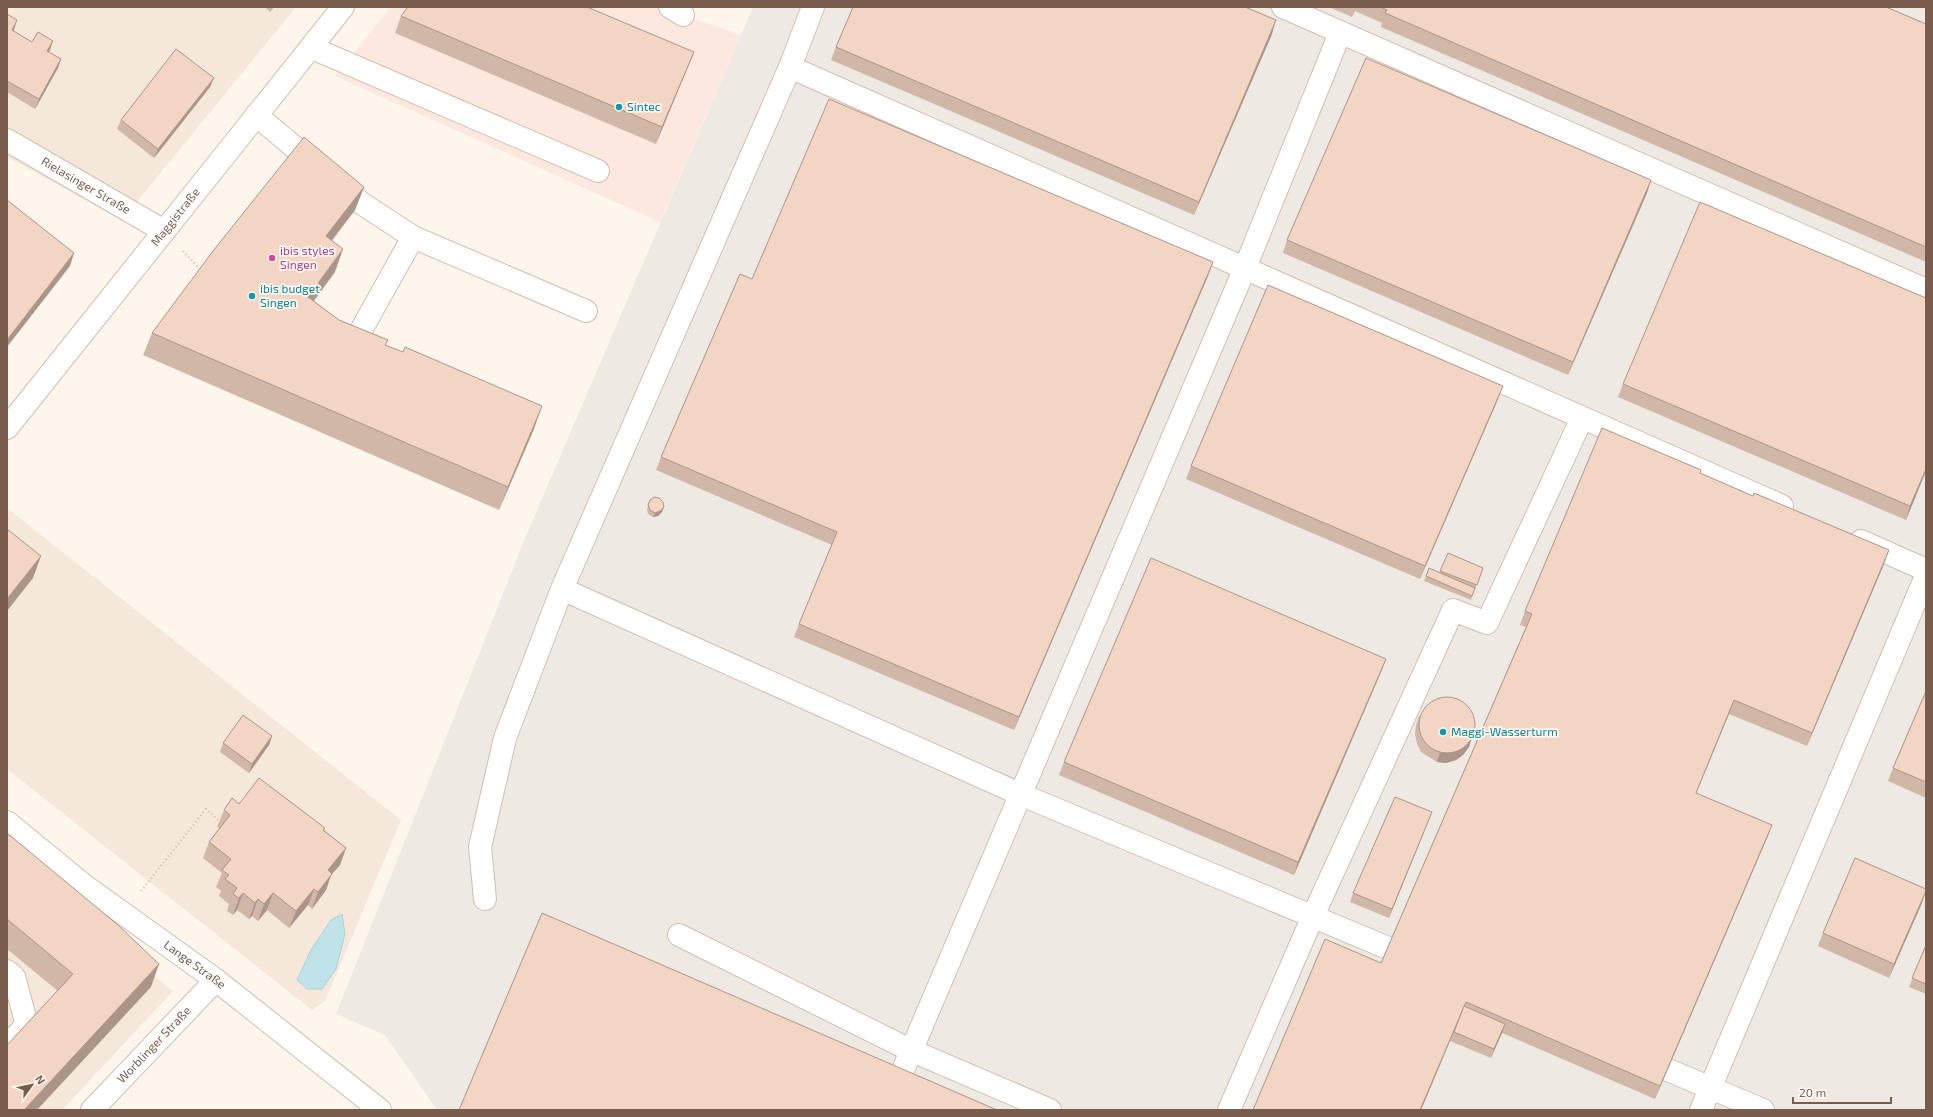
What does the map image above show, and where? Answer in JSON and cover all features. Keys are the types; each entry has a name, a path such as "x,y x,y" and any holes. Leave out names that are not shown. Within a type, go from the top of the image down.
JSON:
{"street":[{"name":"Maggistraße","path":"7,428 229,152 256,115 312,48 343,7"},
{"path":"485,899 480,847 505,738 562,589 790,66 813,7"},
{"path":"1283,7 1926,290"},
{"path":"886,1110 910,1050 1022,795 1245,268 1340,33"},
{"path":"312,48 598,171"},
{"path":"790,66 1802,515"},
{"path":"256,115 361,203 413,237 586,311"},
{"name":"Rielasinger Straße","path":"7,140 164,231"},
{"path":"350,350 413,237"},
{"path":"1229,1110 1313,916 1453,610 1487,623 1582,418"},
{"path":"1846,534 1926,570"},
{"path":"1701,1110 1926,576"},
{"path":"562,589 1022,795 1388,948"},
{"name":"Lange Straße","path":"7,822 85,886 216,980 380,1110"},
{"path":"679,934 910,1050 1050,1110"},
{"path":"7,971 14,976 27,1025 7,1045"},
{"name":"Worblinger Straße","path":"92,1110 216,980"},
{"path":"1668,1070 1763,1110"}],"path":[{"path":"122,913 206,809 220,823"}],"shaded area":[{"path":"7,7 296,7 122,220 7,157"},
{"path":"391,7 670,7 683,15 741,35 660,222 335,76"},
{"path":"753,7 1926,7 1926,1110 437,1110 385,1035 336,1014 526,536"},
{"path":"7,508 401,820 325,1001 312,1010 7,769"},
{"path":"7,855 173,991 62,1110 7,1110"}],"water":[{"path":"342,914 345,934 336,969 322,989 307,989 297,980 311,950 331,920"}],"building":[{"name":"Sintec","path":"408,7 587,7 694,52 662,127 401,16"},
{"path":"853,7 1245,7 1276,20 1199,202 836,47"},
{"path":"1380,7 1886,7 1926,24 1926,247 1385,13 1387,10"},
{"path":"7,14 17,20 12,30 32,42 38,32 53,41 47,51 61,59 39,99 7,81"},
{"path":"176,49 214,78 158,149 121,120"},
{"path":"1366,58 1651,180 1573,362 1287,240"},
{"path":"829,99 1213,262 1019,717 799,624 837,532 661,457 740,274 752,279"},
{"path":"304,137 364,187 326,236 343,249 308,297 339,320 388,340 385,345 403,352 405,347 542,406 508,487 152,333 213,251"},
{"path":"7,200 74,253 7,340"},
{"path":"1700,202 1926,298 1926,469 1910,506 1623,384"},
{"path":"1268,285 1503,386 1425,566 1191,466"},
{"path":"1602,428 1701,470 1700,473 1753,496 1754,493 1889,550 1812,733 1734,700 1696,793 1772,825 1660,1086 1466,1002 1420,1110 1253,1110 1325,939 1381,963 1532,614 1525,611"},
{"path":"654,497 659,498 663,502 664,507 655,513 650,510 648,505 650,500"},
{"path":"7,529 41,556 7,599"},
{"path":"1448,553 1483,568 1477,585 1440,571"},
{"path":"1151,558 1386,659 1298,862 1064,762"},
{"path":"1429,568 1475,588 1472,596 1426,576"},
{"path":"1926,691 1926,782 1893,768"},
{"name":"Maggi-Wasserturm","path":"1441,697 1453,697 1467,705 1475,719 1473,736 1467,745 1453,753 1441,753 1431,748 1424,741 1419,731 1419,719 1424,709 1431,702"},
{"path":"243,715 272,736 252,764 223,743"},
{"path":"259,778 325,828 323,830 346,848 328,870 332,874 318,892 314,889 296,911 273,893 264,904 258,899 255,903 243,893 239,898 233,894 237,888 225,879 229,875 222,870 231,859 209,842 230,815 224,810 232,798 239,804"},
{"path":"1395,797 1432,812 1392,909 1353,893"},
{"path":"7,833 118,925 159,964 24,1110 7,1110 7,1045 73,974 7,919"},
{"path":"1855,858 1926,889 1894,964 1823,933"},
{"path":"542,913 997,1110 459,1110"},
{"path":"1926,945 1926,984 1912,978"},
{"path":"1464,1006 1505,1024 1494,1049 1454,1032"}],"place":[{"name":"Sintec","path":"619,107"},
{"name":"ibis styles Singen","path":"272,258"},
{"name":"ibis budget Singen","path":"252,296"},
{"name":"Maggi-Wasserturm","path":"1443,732"}]}
